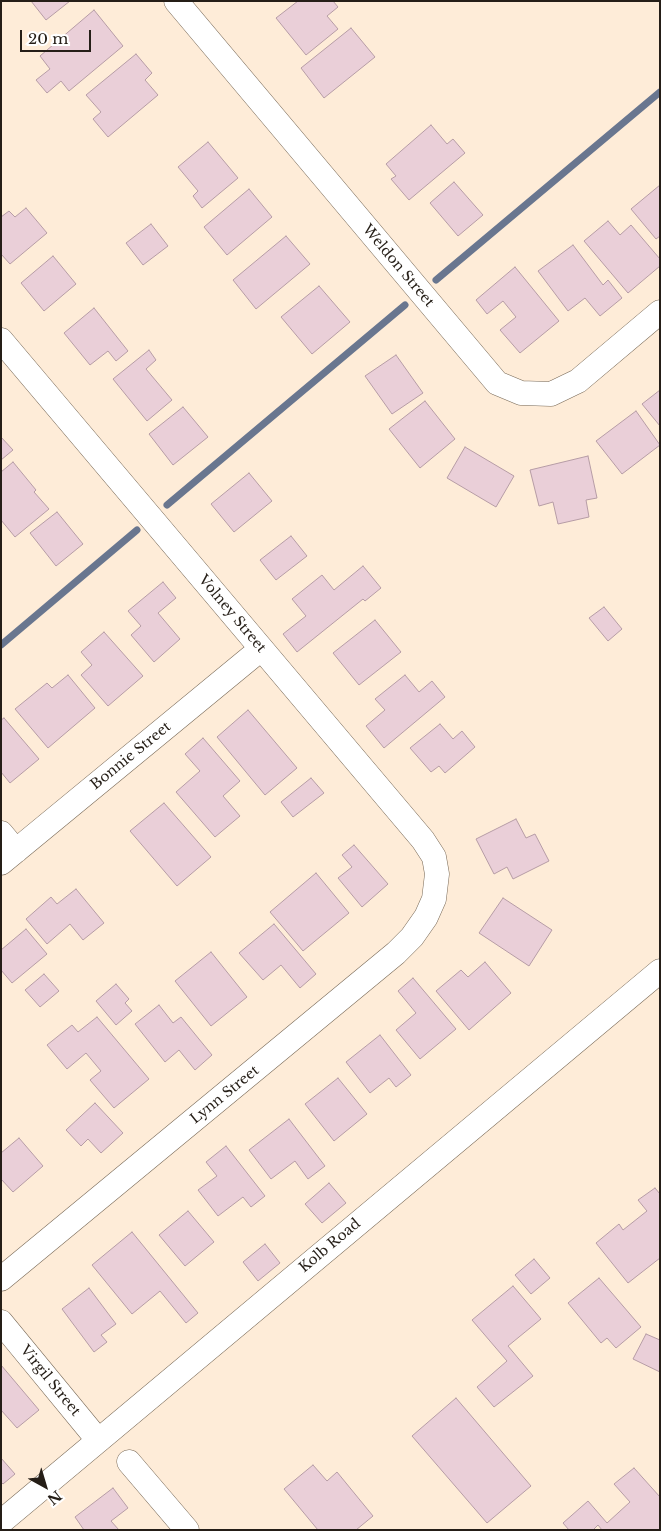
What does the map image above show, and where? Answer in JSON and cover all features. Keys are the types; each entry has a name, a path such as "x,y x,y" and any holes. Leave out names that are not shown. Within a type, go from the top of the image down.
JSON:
{"street":[{"name":"Weldon Street","path":"176,1 497,384 522,393 551,394 578,381 660,312"},
{"name":"Volney Street","path":"1,340 423,840 434,857 437,874 434,899"},
{"name":"Bonnie Street","path":"6,849 261,649"},
{"name":"Lynn Street","path":"1,1279 396,954 412,937 426,917 434,899"},
{"name":"Kolb Road","path":"1,1522 660,971"},
{"name":"Virgil Street","path":"1,1322 98,1440"},
{"path":"129,1462 187,1530"}],"building":[{"path":"31,1 70,1 46,20"},
{"path":"298,1 333,1 338,7 327,16 338,29 306,55 276,18"},
{"path":"94,10 123,46 69,91 61,81 47,93 36,80 50,69 40,56"},
{"path":"351,28 375,57 324,98 301,68"},
{"path":"136,54 152,73 145,80 158,95 108,137 93,119 101,112 86,95"},
{"path":"431,125 447,144 453,139 465,153 409,200 391,179 396,176 386,164"},
{"path":"208,142 238,178 202,208 193,196 198,191 178,167"},
{"path":"454,182 483,215 458,236 430,203"},
{"path":"660,185 660,236 656,239 631,209"},
{"path":"249,189 272,217 227,255 204,227"},
{"path":"26,208 47,233 10,264 1,254 1,217 9,211 15,217"},
{"path":"608,221 620,235 631,225 660,259 660,266 628,293 584,241"},
{"path":"151,224 168,246 143,265 126,243"},
{"path":"286,236 310,264 256,309 233,280"},
{"path":"573,245 603,285 608,280 622,298 600,316 585,298 568,311 538,271"},
{"path":"53,256 76,284 44,311 21,283"},
{"path":"515,267 559,321 520,353 500,330 516,317 503,301 487,314 476,300"},
{"path":"319,286 350,322 312,354 281,317"},
{"path":"94,308 128,351 116,361 108,351 90,365 64,333"},
{"path":"149,350 156,360 146,369 172,400 147,421 113,379"},
{"path":"396,355 423,393 392,414 365,376"},
{"path":"660,390 660,426 642,404"},
{"path":"425,401 455,439 420,468 389,429"},
{"path":"183,407 208,437 173,465 149,434"},
{"path":"636,411 660,445 622,474 596,441"},
{"path":"1,437 13,450 1,460"},
{"path":"465,447 514,476 496,507 447,478"},
{"path":"588,456 597,498 586,500 589,517 558,524 553,502 539,506 530,470"},
{"path":"13,462 36,490 34,492 49,509 15,537 1,520 1,472"},
{"path":"249,473 272,501 234,532 211,504"},
{"path":"57,512 83,544 56,566 30,533"},
{"path":"291,536 307,556 276,580 260,560"},
{"path":"363,566 381,588 365,601 363,599 297,652 283,634 306,616 292,599 322,575 334,590"},
{"path":"163,582 176,598 158,613 180,639 154,662 131,635 141,626 128,611"},
{"path":"604,607 622,629 608,641 589,618"},
{"path":"375,620 401,652 359,685 333,653"},
{"path":"104,632 143,676 108,706 81,675 92,665 81,652"},
{"path":"68,675 95,708 48,748 15,709 47,683 52,688"},
{"path":"405,675 419,692 432,681 445,697 384,748 366,726 385,710 375,699"},
{"path":"248,710 297,768 265,795 217,737"},
{"path":"4,718 39,759 10,783 1,772 1,720"},
{"path":"440,724 453,739 462,731 475,747 445,773 439,766 431,772 410,748"},
{"path":"203,738 240,781 223,796 240,816 215,837 176,792 200,771 185,754"},
{"path":"311,778 324,793 293,817 281,802"},
{"path":"164,803 211,857 177,886 130,831"},
{"path":"516,819 526,838 535,834 549,861 513,879 507,867 494,874 476,839"},
{"path":"354,845 388,884 362,907 338,878 352,867 342,855"},
{"path":"316,873 349,913 303,951 270,912"},
{"path":"76,889 104,923 83,940 70,924 47,944 26,919 51,897 57,904"},
{"path":"503,898 552,930 529,966 479,933"},
{"path":"274,924 316,974 300,988 281,965 263,980 239,953"},
{"path":"26,929 47,954 12,983 1,970 1,950"},
{"path":"211,952 247,997 211,1026 175,981"},
{"path":"485,962 511,993 469,1030 436,991 461,970 468,977"},
{"path":"44,974 59,991 40,1007 25,990"},
{"path":"413,978 456,1029 420,1059 396,1030 416,1013 398,991"},
{"path":"116,984 129,999 125,1003 132,1011 116,1025 96,1001"},
{"path":"159,1005 173,1023 181,1017 212,1055 195,1070 179,1050 165,1062 135,1024"},
{"path":"97,1017 149,1079 114,1108 90,1080 101,1071 86,1053 67,1069 47,1045 72,1025 78,1032"},
{"path":"380,1035 411,1075 396,1087 389,1078 370,1093 346,1062"},
{"path":"338,1078 367,1114 334,1141 305,1104"},
{"path":"95,1103 123,1133 101,1153 88,1139 81,1146 66,1130"},
{"path":"289,1119 325,1166 308,1179 295,1161 271,1179 249,1150"},
{"path":"19,1138 43,1166 13,1192 1,1179 1,1153"},
{"path":"226,1146 265,1196 251,1207 243,1197 218,1216 198,1190 217,1176 206,1162"},
{"path":"329,1183 346,1203 322,1223 305,1204"},
{"path":"655,1188 660,1194 660,1258 628,1283 596,1243 619,1224 623,1230 647,1211 638,1200"},
{"path":"188,1211 214,1242 185,1266 159,1235"},
{"path":"132,1232 198,1313 186,1323 160,1291 132,1314 92,1265"},
{"path":"265,1244 280,1263 258,1281 243,1262"},
{"path":"534,1259 550,1278 531,1294 515,1275"},
{"path":"599,1278 641,1327 616,1348 607,1338 601,1343 568,1303"},
{"path":"513,1286 541,1319 508,1346 533,1376 494,1407 477,1387 507,1361 472,1320"},
{"path":"89,1288 116,1324 101,1335 107,1342 94,1352 62,1309"},
{"path":"646,1334 660,1340 660,1372 633,1359"},
{"path":"1,1365 39,1410 17,1428 1,1410"},
{"path":"456,1398 531,1486 487,1523 412,1436"},
{"path":"1,1458 15,1474 3,1484 1,1482"},
{"path":"313,1465 327,1481 337,1472 373,1516 356,1530 318,1530 284,1489"},
{"path":"634,1468 660,1497 660,1530 602,1530 598,1525 593,1530 569,1530 563,1523 588,1501 607,1523 630,1502 614,1484"},
{"path":"113,1488 128,1508 111,1521 119,1530 84,1530 75,1517"}],"waterway":[{"path":"436,280 660,92"},
{"path":"167,505 405,305"},
{"path":"1,645 137,530"}]}
